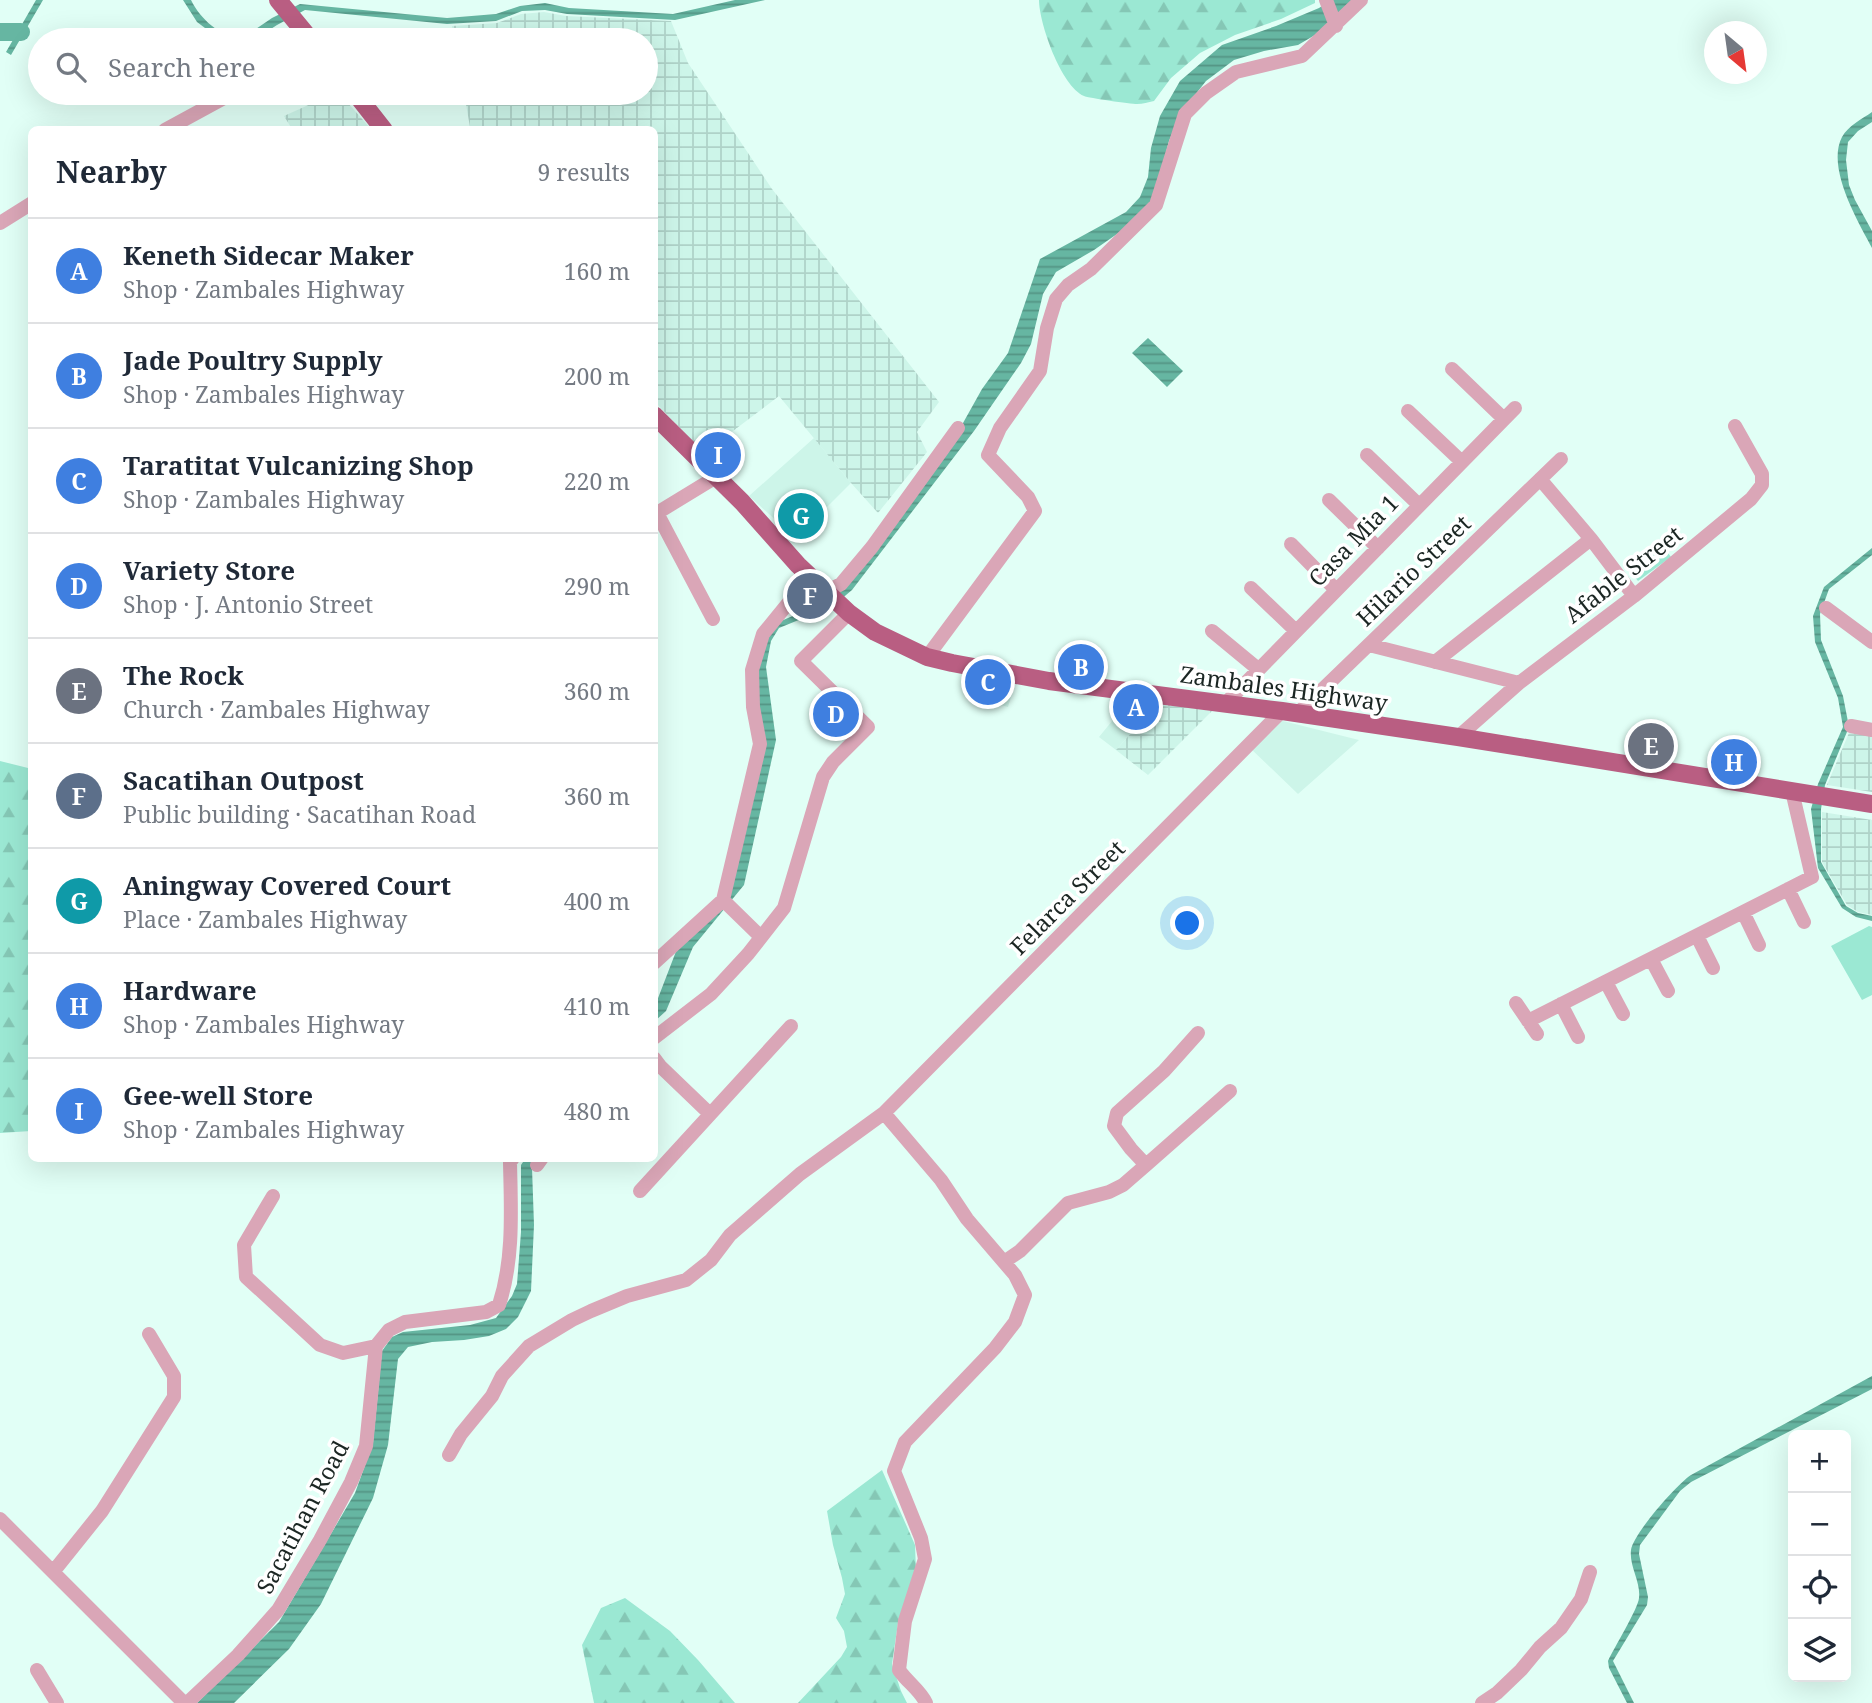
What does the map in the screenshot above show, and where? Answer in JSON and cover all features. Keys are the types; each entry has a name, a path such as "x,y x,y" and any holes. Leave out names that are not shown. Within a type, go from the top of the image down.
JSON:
{"main road":[{"path":"285,9 301,28"},
{"path":"364,105 381,126"},
{"name":"Zambales Highway","path":"658,419 742,502 798,565 846,610 875,632 928,657 1049,681 1458,737 1872,804"}],"street":[{"path":"1326,0 1336,26"},
{"path":"928,657 1035,511 1028,497 988,455 1000,428 1040,371 1047,328 1056,299 1157,205 1185,114 1206,93 1236,72 1302,56 1361,0"},
{"path":"171,126 211,105"},
{"path":"0,223 28,205"},
{"path":"1452,369 1504,419"},
{"name":"Casa Mia 1","path":"1224,704 1515,408"},
{"path":"1408,411 1462,462"},
{"name":"Afable Street","path":"1458,737 1519,683 1634,596 1751,499 1762,485 1762,474 1735,426"},
{"path":"658,959 723,900 760,744 753,707 752,670 763,634 790,601 841,584 890,524 958,428"},
{"path":"1367,455 1419,505"},
{"name":"Hilario Street","path":"1290,713 1369,645 1561,459"},
{"path":"658,512 716,477"},
{"path":"1540,479 1591,539 1634,596"},
{"path":"1329,500 1378,548"},
{"path":"658,515 713,619"},
{"path":"1435,662 1591,539"},
{"path":"1291,544 1336,590"},
{"path":"1251,588 1296,631"},
{"path":"1826,608 1872,642"},
{"path":"658,1035 711,994 748,954 784,908 823,777 833,762 868,727 801,661 846,610"},
{"path":"1212,631 1258,669"},
{"path":"1369,645 1519,683"},
{"name":"Felarca Street","path":"449,1455 461,1434 492,1396 502,1376 529,1346 591,1311 627,1296 686,1280 710,1259 730,1235 800,1174 884,1113 1290,713"},
{"path":"1852,726 1872,730"},
{"path":"1528,1021 1812,877 1792,791"},
{"path":"1788,889 1804,922"},
{"path":"723,900 761,937"},
{"path":"1743,912 1759,945"},
{"path":"1697,936 1713,968"},
{"path":"1651,959 1668,991"},
{"path":"1606,982 1623,1014"},
{"path":"1516,1003 1537,1034"},
{"path":"1561,1004 1578,1037"},
{"path":"640,1191 791,1026"},
{"path":"1146,1165 1130,1149 1114,1126 1117,1114 1164,1071 1198,1033"},
{"path":"658,1063 710,1114"},
{"path":"1004,1262 1020,1251 1068,1203 1109,1192 1123,1185 1230,1091"},
{"path":"884,1113 941,1180 967,1219 1015,1275 1025,1295 1015,1322 995,1348 905,1442 894,1471 921,1538 925,1559 905,1621 899,1670 907,1683 922,1694 926,1703"},
{"path":"1129,1180 1130,1149"},
{"path":"273,1196 244,1245 246,1277 320,1345 343,1353 376,1346 389,1330 404,1322 476,1314 499,1305 505,1285 511,1241 510,1162"},
{"path":"53,1572 102,1511 174,1397 174,1376 149,1334"},
{"name":"Sacatihan Road","path":"185,1703 238,1655 278,1610 320,1540 351,1482 366,1446 376,1346"},
{"path":"0,1519 185,1703"},
{"path":"1482,1703 1521,1671 1540,1647 1561,1628 1581,1599 1590,1572"},
{"path":"37,1670 57,1703"}],"shaded area":[{"path":"36,0 43,0 11,55 6,52"},
{"path":"183,0 191,0 205,20 215,28 205,28 197,22"},
{"path":"735,0 765,0 675,20 567,14 545,10 522,11 496,21 447,24 305,10 272,28 257,28 300,4 447,18 496,14 520,6 545,3 569,8 673,14"},
{"path":"1331,0 1356,0 1327,28 1298,45 1234,60 1206,81 1180,114 1169,141 1153,201 1130,225 1056,272 1043,294 1031,344 1021,363 974,431 852,590 833,606 779,628 771,641 766,667 776,740 744,885 693,947 666,1011 658,1018 658,998 680,941 726,889 764,744 754,668 765,635 781,621 816,606 829,597 906,501 963,423 982,389 1008,353 1040,259 1126,212 1140,197 1148,177 1151,148 1160,116 1180,81 1222,45 1319,8"},
{"path":"544,12 566,16 671,21 688,63 772,189 939,402 917,432 927,452 878,513 779,396 704,453 658,405 658,126 470,126 466,105 658,105 658,28 452,28 497,23 521,14"},
{"path":"308,105 350,105 368,126 290,126 284,116"},
{"path":"1872,112 1872,122 1848,142 1846,160 1849,185 1872,231 1872,248 1846,194 1838,164 1838,150 1842,137 1851,126"},
{"path":"1148,338 1183,371 1167,387 1132,353"},
{"path":"814,438 851,483 822,512 806,496 779,523 749,496"},
{"path":"1872,548 1872,555 1829,589 1820,614 1821,640 1843,696 1849,727 1825,785 1821,809 1821,862 1846,906 1858,913 1872,916 1872,921 1856,917 1842,908 1818,868 1811,809 1818,784 1843,727 1838,698 1815,642 1813,616 1824,587"},
{"path":"982,673 1016,680 1008,707 975,698"},
{"path":"1130,699 1158,703 1116,750 1099,737"},
{"path":"1158,703 1212,711 1148,775 1116,750"},
{"path":"1275,719 1359,740 1298,794 1248,746"},
{"path":"1851,728 1872,732 1872,792 1827,785"},
{"path":"1822,812 1872,820 1872,915 1858,912 1847,905 1822,862"},
{"path":"523,1162 537,1162 532,1168 534,1225 531,1291 518,1317 506,1329 489,1336 408,1347 398,1359 388,1445 373,1498 321,1604 289,1649 234,1703 197,1703 279,1622 355,1493 373,1443 382,1351 392,1337 403,1332 470,1325 496,1318 512,1296 517,1284 521,1232"},
{"path":"1872,1376 1872,1389 1788,1430 1691,1482 1680,1491 1640,1545 1647,1605 1613,1661 1634,1703 1627,1703 1608,1661 1638,1603 1639,1592 1631,1550 1639,1533 1666,1498 1691,1475"}],"green space":[{"path":"1039,0 1315,0 1315,3 1281,19 1235,35 1200,53 1171,78 1154,101 1137,104 1087,97 1075,90 1060,67 1047,38"},
{"path":"806,495 822,512 795,539 779,523"},
{"path":"1660,542 1671,557 1638,581 1626,566"},
{"path":"0,761 28,768 28,1131 0,1133"},
{"path":"1869,926 1872,927 1872,995 1862,1000 1831,946"},
{"path":"882,1470 915,1545 916,1571 898,1623 892,1664 907,1703 798,1703 847,1647 844,1631 836,1618 845,1594 827,1511"},
{"path":"625,1598 670,1631 735,1703 594,1703 582,1645 601,1608"}],"waterway":[{"path":"0,32 21,32"}],"place":[{"name":"Gee-well Store","path":"718,455"},
{"name":"Aningway Covered Court","path":"801,516"},
{"name":"Sacatihan Outpost","path":"810,596"},
{"name":"Jade Poultry Supply","path":"1081,667"},
{"name":"Taratitat Vulcanizing Shop","path":"988,682"},
{"name":"Keneth Sidecar Maker","path":"1136,707"},
{"name":"Variety Store","path":"836,714"},
{"name":"The Rock","path":"1651,746"},
{"name":"Hardware","path":"1734,762"}]}
